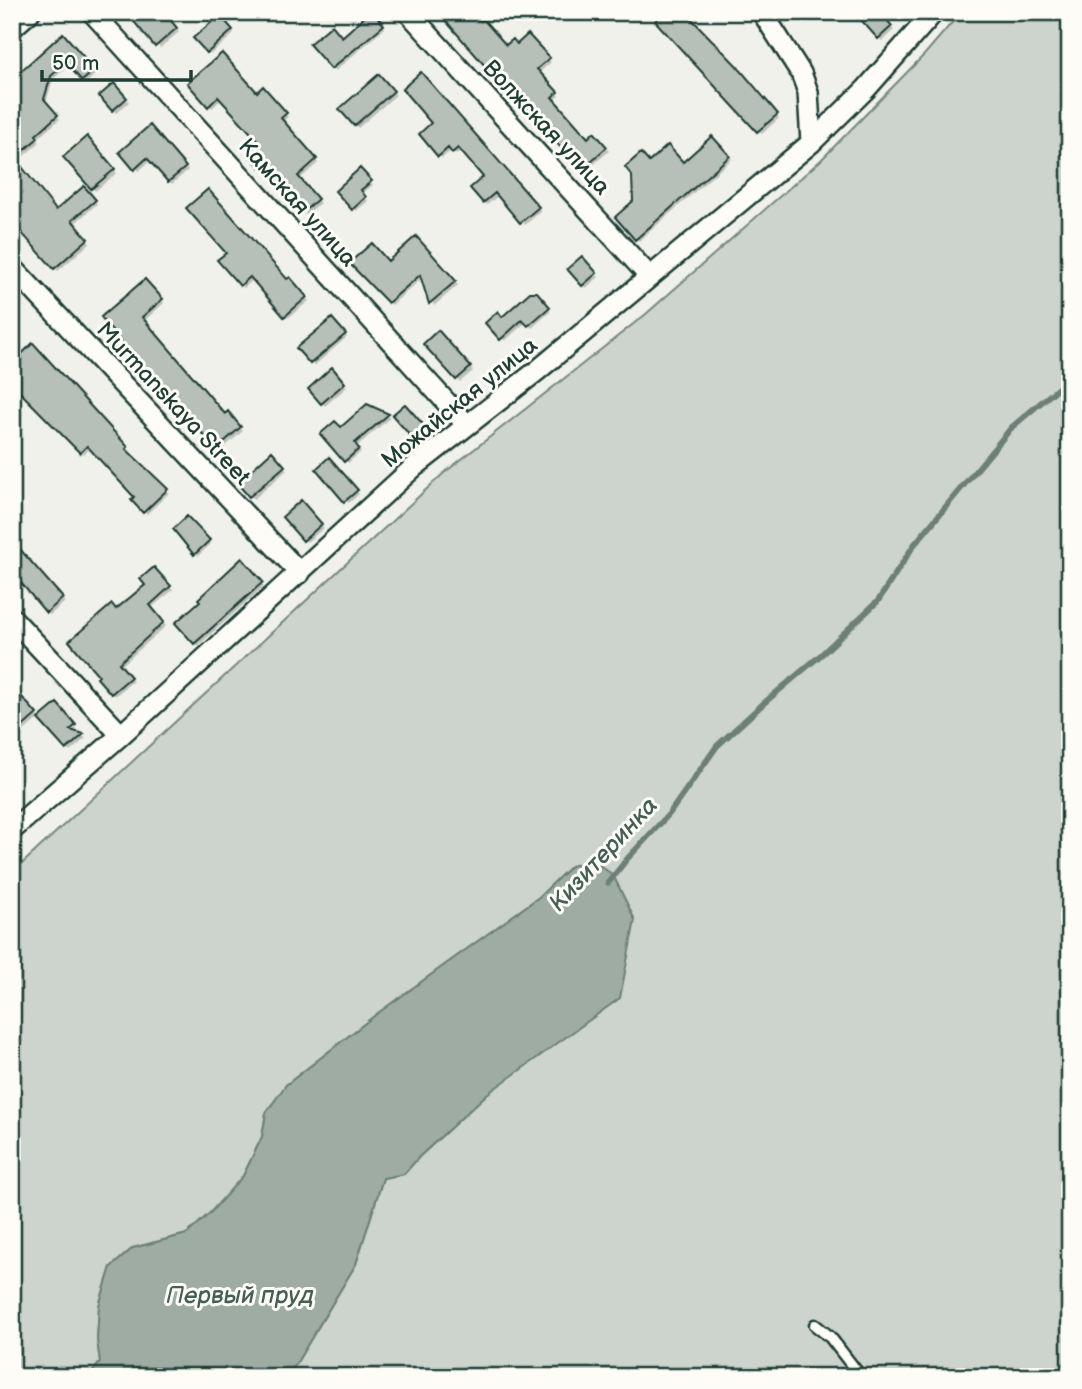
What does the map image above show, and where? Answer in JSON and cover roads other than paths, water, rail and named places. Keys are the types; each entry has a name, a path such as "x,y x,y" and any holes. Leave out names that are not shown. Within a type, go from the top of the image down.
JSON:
{"street":[{"path":"12,28 30,12"},
{"name":"Камская улица","path":"92,12 467,425"},
{"name":"Волжская улица","path":"408,12 649,276"},
{"path":"762,12 801,73 808,92 811,143"},
{"name":"Можайская улица","path":"12,830 121,735 414,467 538,370 811,143 875,79 934,12"},
{"name":"Murmanskaya Street","path":"12,267 300,573"},
{"path":"12,618 121,735"}],"lane":[{"path":"815,1325 830,1337 861,1377"}],"water":[{"name":"Первый пруд","path":"592,860 613,875 635,920 620,998 487,1094 404,1174 383,1178 356,1264 288,1377 89,1377 100,1362 97,1340 99,1306 111,1267 133,1248 187,1234 211,1212 243,1176 262,1137 266,1113 286,1085 378,1013 539,897 571,866"}],"waterway":[{"name":"Кизитеринка","path":"608,883 669,814 717,746 878,601 914,545 1012,427 1070,378"}]}
